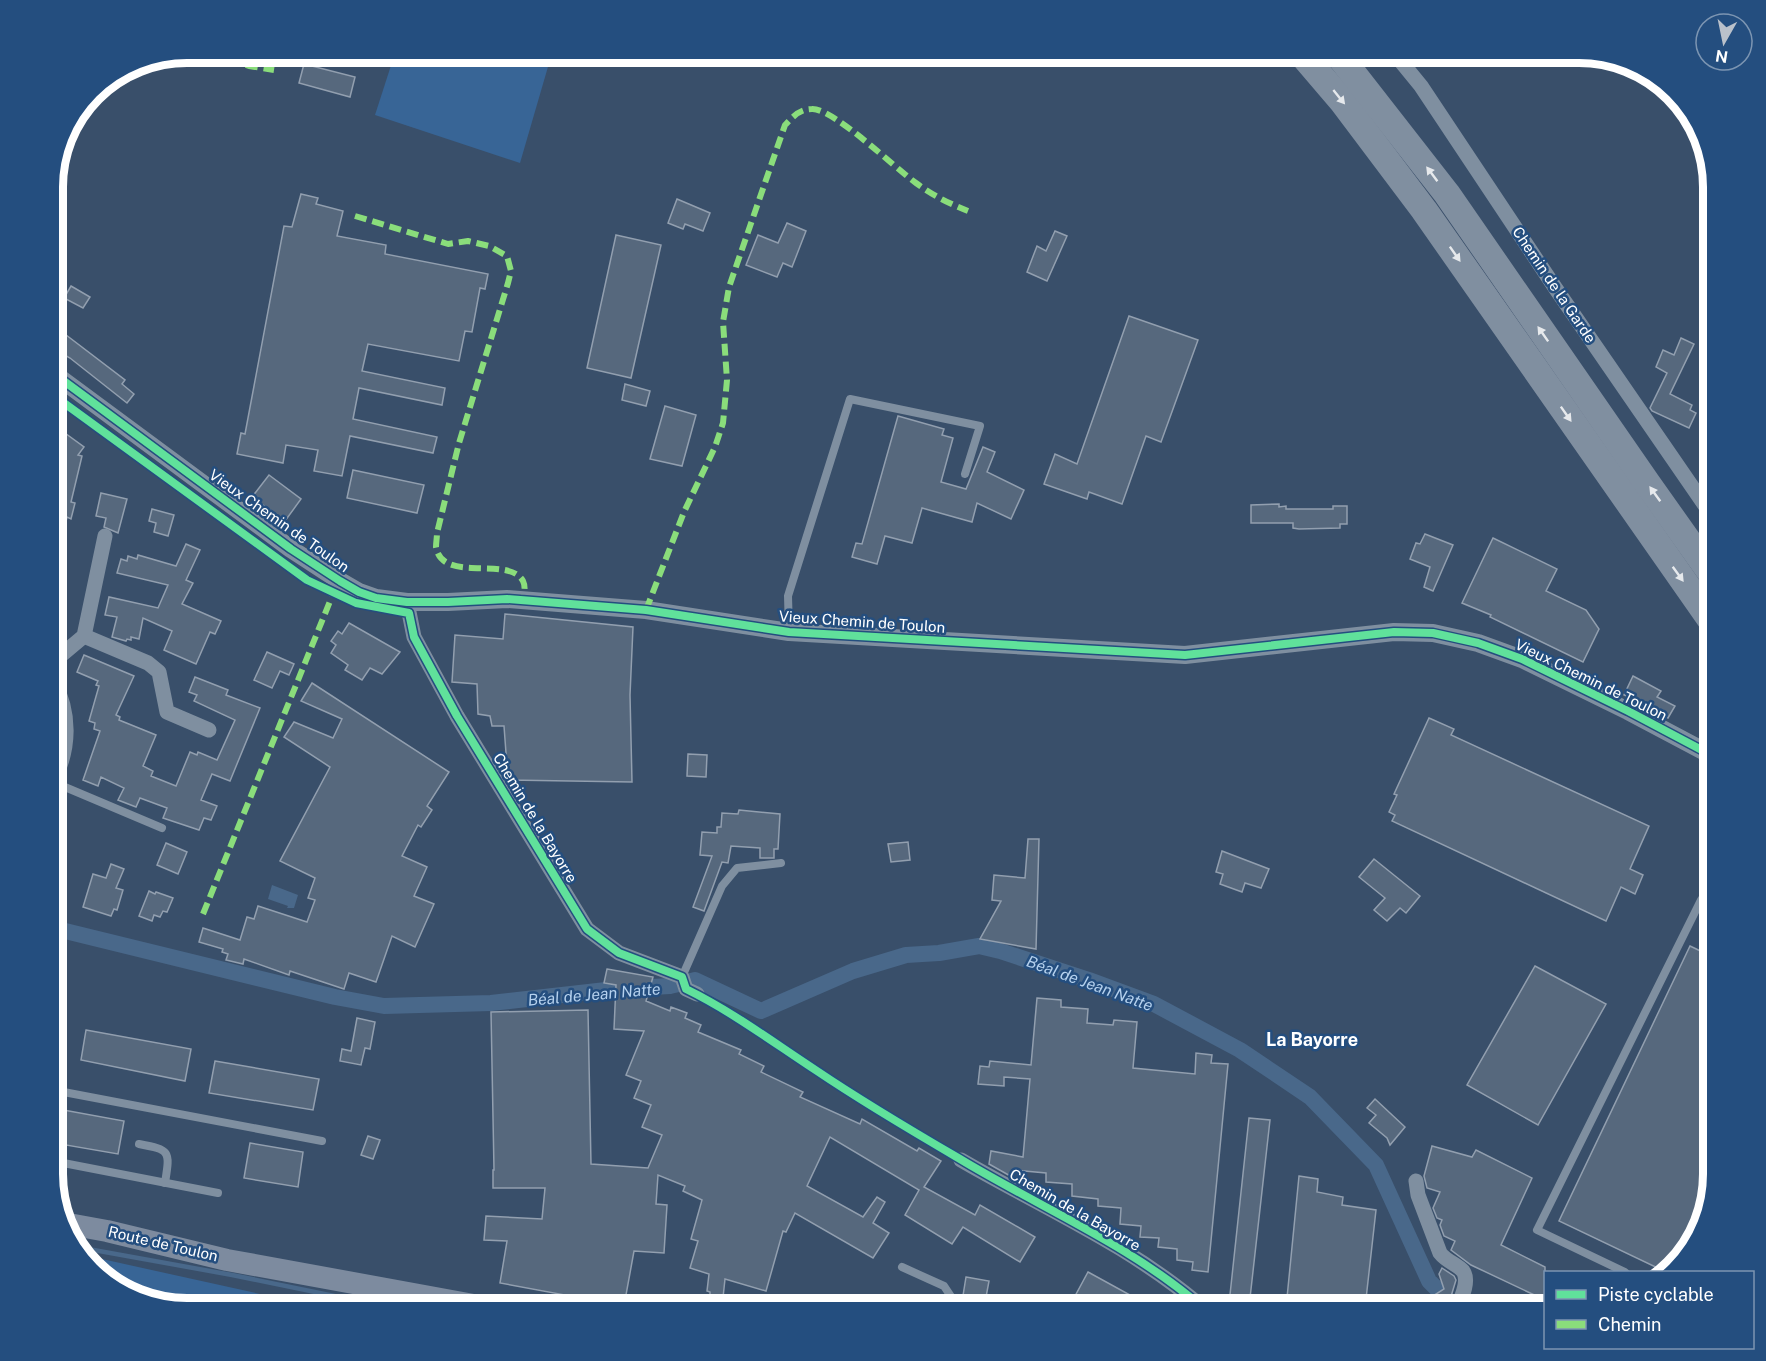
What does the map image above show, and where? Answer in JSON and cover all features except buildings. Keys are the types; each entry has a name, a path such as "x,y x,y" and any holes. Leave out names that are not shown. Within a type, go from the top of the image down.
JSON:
{"highway":[{"path":"1310,63 1342,101 1424,210 1703,609"},
{"path":"1346,63 1447,194 1703,562"}],"main road":[{"name":"Route de Toulon","path":"74,1225 227,1260 416,1298"},
{"name":"Route de Toulon","path":"82,1240 227,1260"}],"street":[{"name":"Chemin de la Garde","path":"1403,63 1421,86 1556,289 1703,502"},
{"name":"Vieux Chemin de Toulon","path":"63,380 291,549 359,592 376,598 407,602 507,599 634,609 789,632 1185,655 1394,632 1433,633 1478,643 1522,659 1703,751"},
{"path":"63,654 84,636 105,536"},
{"name":"Chemin de la Bayorre","path":"407,602 414,637 457,716 587,929 619,953 687,985"},
{"path":"84,636 148,663 159,672 167,712 209,730"},
{"path":"63,707 67,732 63,755"},
{"name":"Chemin de la Bayorre","path":"961,1160 1100,1237 1179,1287 1192,1298"},
{"path":"1416,1181 1418,1195 1440,1253 1446,1260 1463,1271 1465,1278 1460,1298"}],"lane":[{"path":"789,632 788,597 850,399 980,426 965,474"},
{"path":"63,786 162,828"},
{"path":"687,985 722,886 737,868 781,863"},
{"path":"1622,1271 1537,1230 1701,900 1703,901"},
{"path":"63,1092 322,1141"},
{"path":"140,1144 162,1148 167,1153 165,1183"},
{"path":"63,1163 218,1193"},
{"path":"902,1268 944,1286 952,1298"}],"shaded area":[{"path":"392,63 549,63 520,163 375,115"},
{"path":"272,885 298,895 294,908 287,908 288,906 268,899"},
{"path":"95,1257 278,1298 162,1296 118,1277"}],"waterway":[{"name":"Béal de Jean Natte","path":"63,930 335,997 384,1006 491,1003 615,989 670,986 695,980 761,1011 853,971 906,955 939,953 979,946 1000,951 1154,1004 1240,1050 1310,1097 1376,1165 1429,1281 1446,1298"},
{"path":"88,1249 344,1298"}],"marked path":[{"path":"240,63 274,70"},
{"path":"646,610 684,512 715,447 723,423 727,380 723,322 729,287 785,125 803,110 822,111 849,128 922,187 941,199 968,211"},
{"path":"355,216 448,244 468,241 489,246 507,256 511,271 459,443 437,533 436,547 441,558 450,564 504,570 515,574 524,583 523,600"},
{"path":"203,914 335,589"}],"cycle path":[{"path":"63,380 291,549 359,592 376,598 407,602 507,599 646,610 789,632 1185,655 1394,632 1433,633 1478,643 1522,659 1703,751"},
{"path":"63,402 307,580 356,603 409,613 414,637 457,716 587,929 619,953 682,977 686,989 737,1018 834,1083 991,1177 1116,1246 1190,1298"}],"district":[{"name":"La Bayorre","path":"1312,1040"}]}
